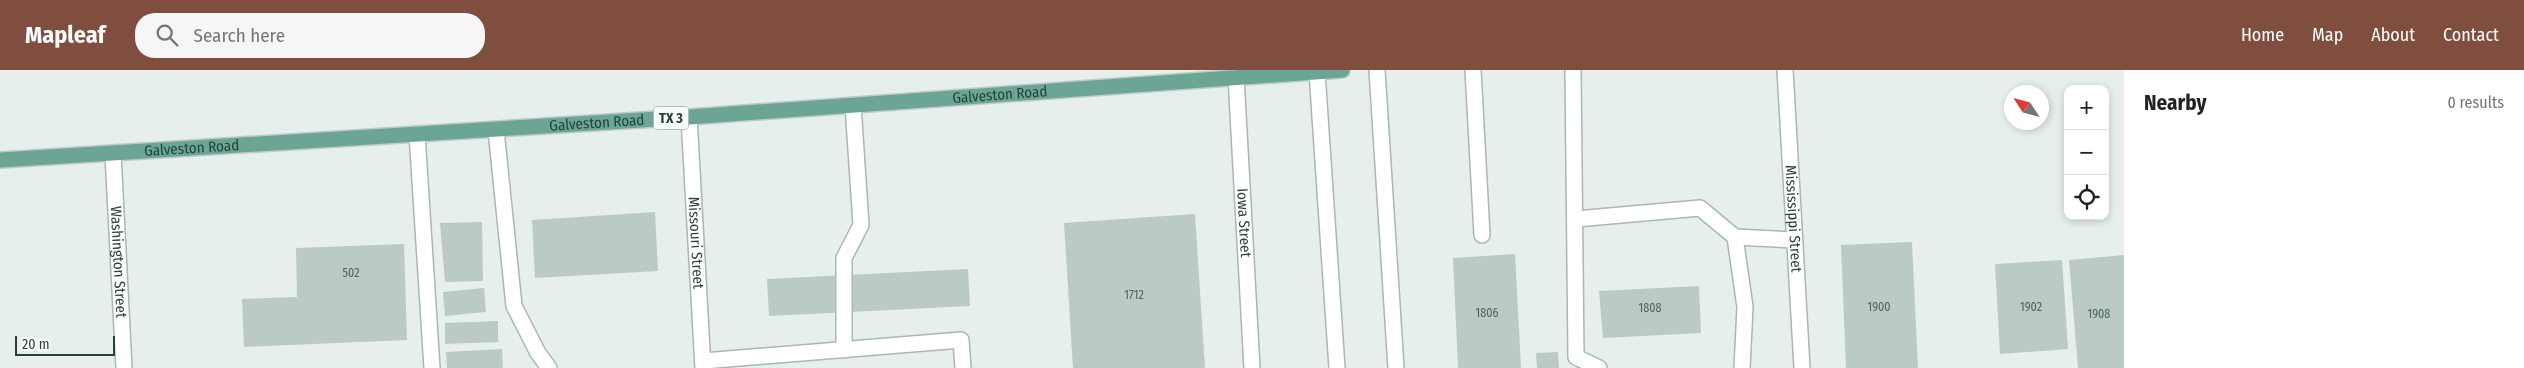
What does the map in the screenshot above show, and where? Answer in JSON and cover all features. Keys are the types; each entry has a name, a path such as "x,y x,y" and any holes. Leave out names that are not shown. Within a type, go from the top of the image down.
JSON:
{"main road":[{"name":"Galveston Road","path":"0,160 496,130 1342,70"}],"street":[{"path":"1377,70 1396,368"},
{"path":"1473,70 1482,235"},
{"path":"1573,70 1576,357 1599,368"},
{"name":"Mississippi Street","path":"1785,70 1802,368"},
{"path":"1317,72 1337,368"},
{"name":"Iowa Street","path":"1236,77 1252,368"},
{"path":"844,350 844,258 861,225 853,105"},
{"name":"Missouri Street","path":"689,117 703,364"},
{"path":"496,130 514,306 538,353 549,368"},
{"path":"417,134 432,368"},
{"name":"Washington Street","path":"113,154 124,368"},
{"path":"1576,219 1700,208 1735,236 1794,240"},
{"path":"1735,236 1745,307 1742,368"},
{"path":"703,364 961,340 963,368"}],"building":[{"path":"655,212 658,271 535,278 532,220"},
{"path":"1195,214 1205,368 1073,368 1064,223"},
{"path":"482,222 483,281 445,282 440,223"},
{"path":"1912,242 1918,368 1846,368 1841,245"},
{"path":"404,244 407,340 244,347 242,299 297,297 296,248"},
{"path":"1515,254 1521,368 1458,368 1453,258"},
{"path":"2124,255 2124,368 2078,368 2069,260"},
{"path":"2062,260 2068,349 2000,354 1995,264"},
{"path":"968,269 970,306 769,316 767,279"},
{"path":"1699,286 1701,333 1603,338 1599,291"},
{"path":"484,288 486,312 445,316 443,292"},
{"path":"498,321 498,342 445,344 445,323"},
{"path":"502,349 503,368 447,368 446,352"},
{"path":"1558,352 1559,368 1537,368 1536,353"}]}
